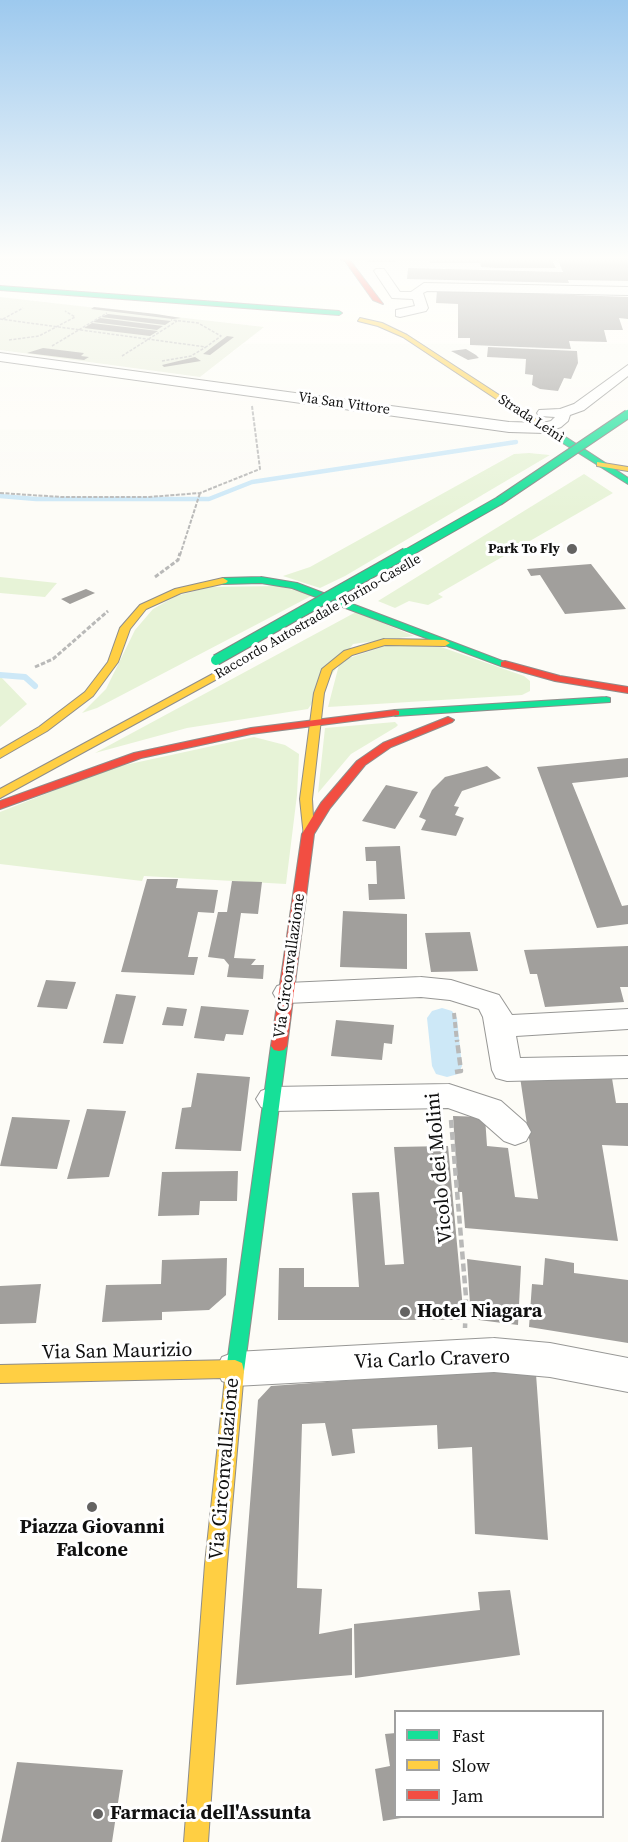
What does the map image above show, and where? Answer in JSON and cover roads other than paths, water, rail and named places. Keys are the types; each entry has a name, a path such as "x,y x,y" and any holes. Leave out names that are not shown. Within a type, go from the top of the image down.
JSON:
{"main road":[{"name":"Strada Leinì","path":"417,344 628,482"},
{"name":"Raccordo Autostradale Torino-Caselle","path":"195,670 499,501 628,414"},
{"name":"Raccordo Autostradale Torino-Caselle","path":"0,794 233,666 515,504 628,428"},
{"path":"600,464 628,469"},
{"path":"0,755 43,729 89,694 113,662 125,628 143,607 160,597 203,584 240,580 294,585 445,643 527,671 628,690"},
{"path":"308,834 306,799 322,680 327,669 348,653 384,642 445,643"},
{"path":"308,834 342,782 369,757 387,745 427,727 535,698 543,687 539,680 527,671"},
{"path":"0,805 85,772 138,755 251,731 317,720 628,699"},
{"path":"251,731 293,743 312,758"},
{"path":"0,770 21,759"},
{"name":"Via Circonvallazione","path":"196,1842 216,1564 235,1369 308,834"},
{"name":"Via San Maurizio","path":"0,1374 235,1369"}],"street":[{"name":"Via San Vittore","path":"0,357 509,427 545,428"},
{"path":"519,411 562,413 579,407 628,369"},
{"path":"545,428 556,424 563,418 562,413"},
{"path":"287,993 421,987 451,990 489,1002 498,1016 507,1070 628,1067"},
{"path":"500,1026 628,1019"},
{"path":"272,1099 449,1096 490,1110 514,1132"},
{"name":"Via Carlo Cravero","path":"235,1369 494,1355 550,1360 628,1375"}],"waterway":[{"path":"0,496 36,499 209,499 252,482 516,442"},
{"path":"0,675 25,677 35,686"},
{"path":"442,1018 447,1066"}],"place":[{"name":"Park To Fly","path":"572,549"},
{"name":"Hotel Niagara","path":"405,1312"},
{"name":"Piazza Giovanni Falcone","path":"92,1507"},
{"name":"Farmacia dell'Assunta","path":"98,1814"}]}
